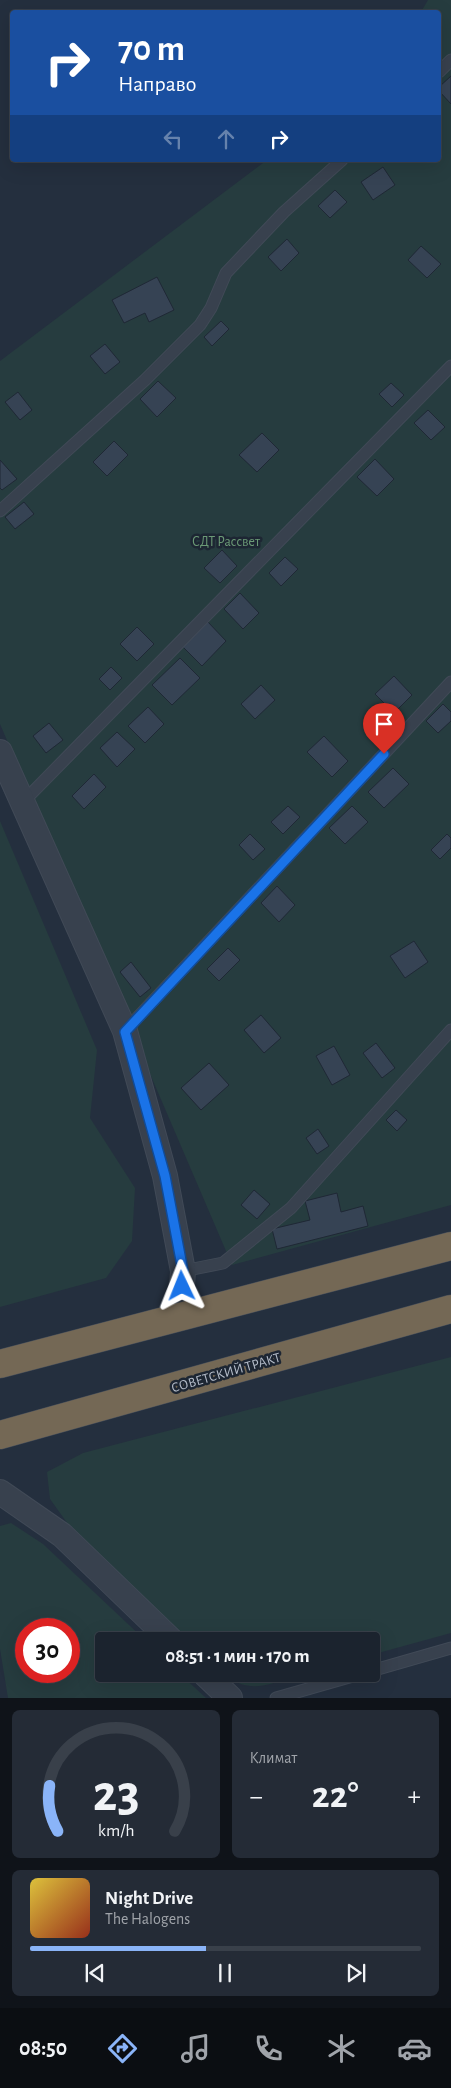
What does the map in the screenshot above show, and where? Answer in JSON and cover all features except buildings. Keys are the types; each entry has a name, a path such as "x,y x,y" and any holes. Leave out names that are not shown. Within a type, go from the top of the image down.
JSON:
{"highway":[{"path":"0,1364 451,1246"},
{"name":"СОВЕТСКИЙ ТРАКТ","path":"0,1435 451,1309"}],"street":[{"path":"0,752 125,1032 165,1176 183,1271 180,1317"},
{"path":"0,1492 62,1535 163,1632"},
{"path":"213,1682 230,1698"}],"lane":[{"path":"441,70 451,60"},
{"path":"0,511 146,380 193,332 211,308 226,273 284,212 340,162"},
{"path":"22,803 451,366"},
{"path":"125,1032 451,682"},
{"path":"183,1271 223,1263 291,1208 451,1030"},
{"path":"380,1668 451,1648"},
{"path":"276,1698 332,1682"}],"green space":[{"name":"СДТ Рассвет","path":"428,0 451,0 451,1205 232,1265 0,724 0,361 264,162 441,162 441,10 422,10"},
{"path":"0,821 97,1050 90,1118 135,1188 132,1241 106,1278 0,1307"},
{"path":"451,1357 451,1633 380,1653 380,1632 180,1632 78,1538 50,1499 47,1472 83,1453"},
{"path":"11,1523 43,1544 136,1632 95,1632 95,1682 189,1682 206,1698 8,1698 0,1649 0,1526"},
{"path":"236,1682 277,1682 262,1686 244,1685"}],"route":[{"path":"182,1286 183,1271 165,1176 125,1032 384,754"}]}
